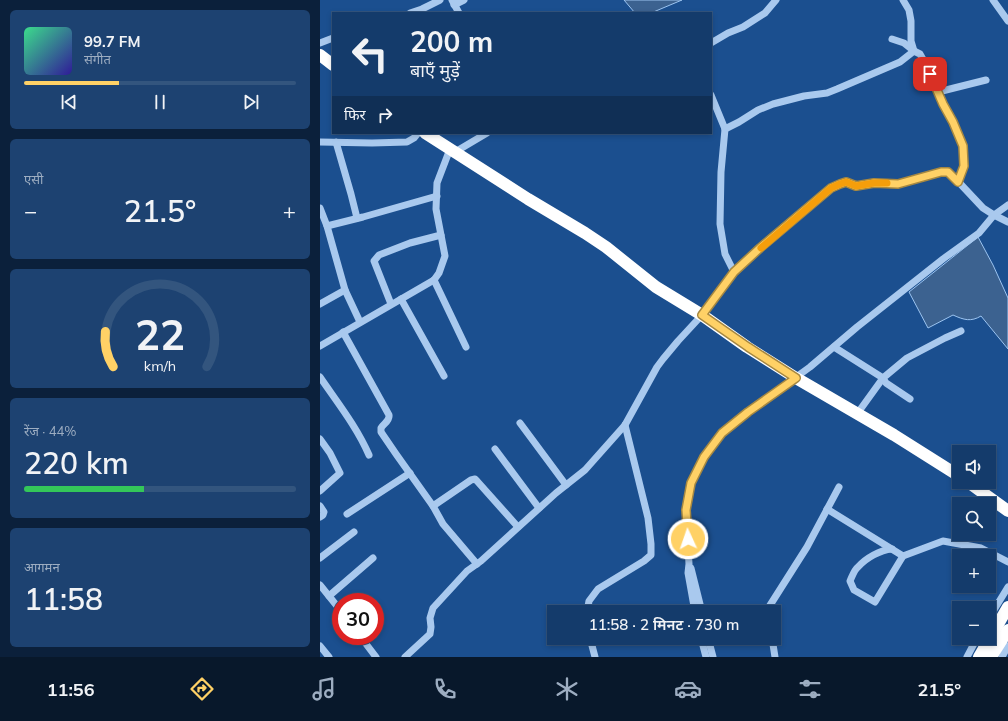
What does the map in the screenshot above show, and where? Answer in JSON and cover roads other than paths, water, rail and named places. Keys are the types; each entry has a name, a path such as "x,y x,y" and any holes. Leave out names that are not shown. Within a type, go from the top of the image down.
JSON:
{"highway":[{"path":"320,55 332,64"},
{"path":"320,64 332,72"},
{"path":"427,134 456,150 528,199 585,233 606,247 656,287 704,312 748,347 799,375 952,465"},
{"path":"439,134 456,150"},
{"path":"859,410 894,435 952,472"},
{"path":"978,489 1008,510"},
{"path":"990,489 1008,501"},
{"path":"979,657 1008,607"},
{"path":"991,657 1008,630"}],"street":[{"path":"413,12 440,0"},
{"path":"458,12 453,2 464,0"},
{"path":"712,42 728,33 743,27 766,13 776,0"},
{"path":"904,0 912,21 911,41 914,51"},
{"path":"993,0 1008,21"},
{"path":"320,43 332,38"},
{"path":"892,39 904,43 920,54 953,122 963,146 964,166 958,182"},
{"path":"726,129 758,110 773,104 804,96 827,93 837,89 900,62 914,51"},
{"path":"938,92 986,80"},
{"path":"712,97 726,129 720,172 720,224 725,254 734,272"},
{"path":"320,142 372,144 407,142 417,134"},
{"path":"320,346 434,280 439,273 445,256 436,209 437,183 456,150 485,134"},
{"path":"336,142 357,218"},
{"path":"405,657 430,634 432,628 430,618 433,608 467,571 585,470 625,425 663,358 704,312 734,272 831,188 846,182 856,186 874,183 898,184 941,172 948,172 989,212 1008,222"},
{"path":"327,226 357,218 363,218 437,196"},
{"path":"694,605 688,573 689,564 686,510 691,483 704,457 722,433 799,375 943,259 978,233 989,212 1008,205"},
{"path":"320,208 327,226 344,290 360,322"},
{"path":"391,304 374,262 376,258 379,255 410,243 441,235"},
{"path":"434,280 466,347"},
{"path":"320,304 344,290"},
{"path":"401,299 444,376"},
{"path":"859,410 883,378 907,358 961,331"},
{"path":"343,332 389,415 390,418 381,428 381,432 433,506 443,524 477,564"},
{"path":"834,347 883,378 886,383 910,399"},
{"path":"320,377 351,422 369,455"},
{"path":"520,423 566,485"},
{"path":"588,605 588,601 598,588 651,555 648,518 625,425"},
{"path":"320,439 330,453 340,473 320,490"},
{"path":"495,449 539,508"},
{"path":"347,514 410,473"},
{"path":"433,506 471,480 475,479 518,527"},
{"path":"770,605 807,547 839,487"},
{"path":"320,506 324,512 320,518"},
{"path":"827,509 903,556"},
{"path":"320,558 354,532"},
{"path":"892,549 885,550 872,556 857,567 850,581 854,590 875,602 903,556 943,541 981,548 1008,562"},
{"path":"330,596 373,558"},
{"path":"689,564 700,605"},
{"path":"320,585 332,599"},
{"path":"996,607 1008,587"},
{"path":"367,645 376,657"},
{"path":"592,645 595,657"},
{"path":"703,645 706,657"},
{"path":"706,657 707,645"},
{"path":"773,645 775,657"},
{"path":"967,657 973,645"},
{"path":"320,646 329,657"},
{"path":"1002,657 1008,646"}],"water":[{"path":"624,0 682,0 653,12 634,12"},
{"path":"978,237 1008,298 1008,349 981,316 967,320 953,315 928,328 909,292"}]}
